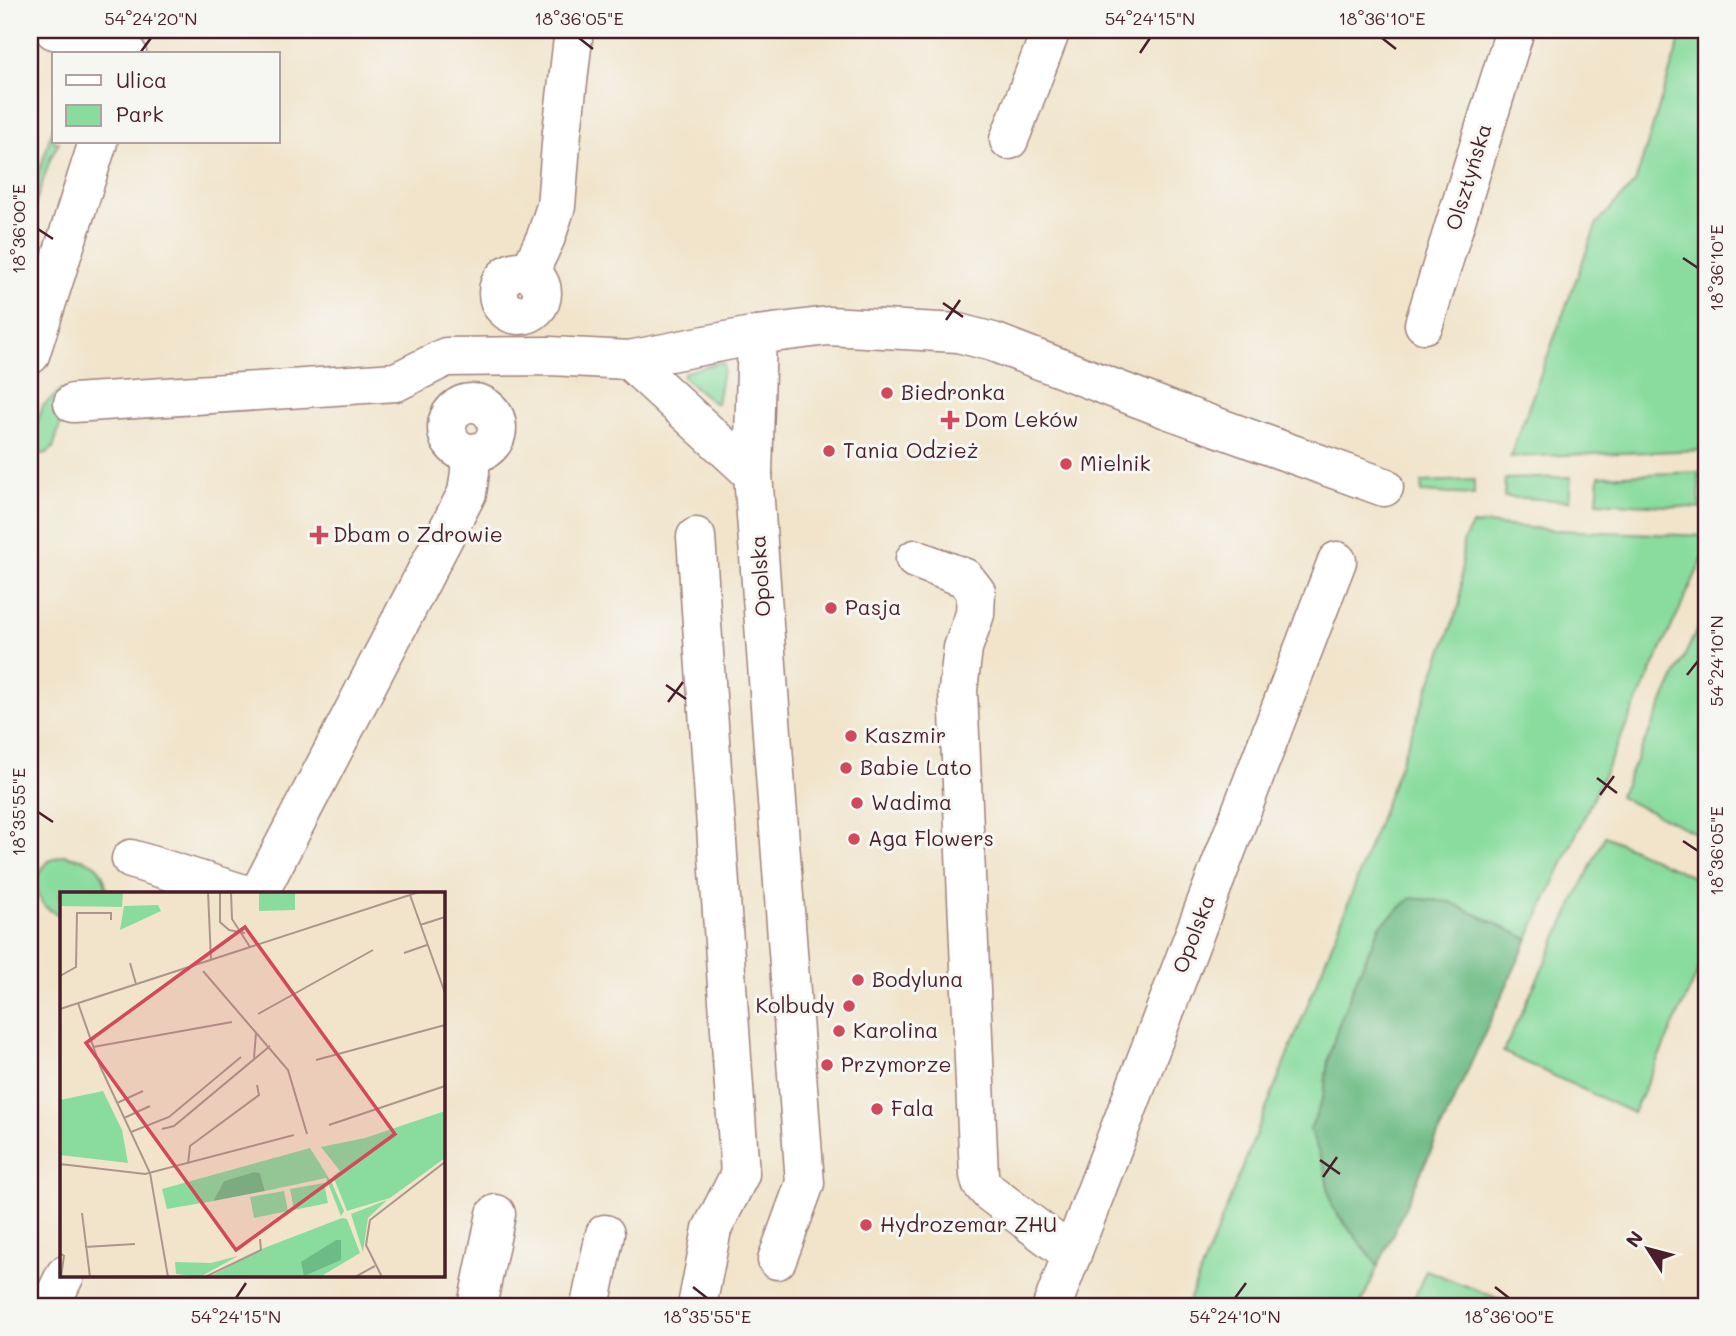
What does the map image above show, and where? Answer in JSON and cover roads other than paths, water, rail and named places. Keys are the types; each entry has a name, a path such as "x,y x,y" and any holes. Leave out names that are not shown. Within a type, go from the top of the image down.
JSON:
{"street":[{"path":"54,30 130,46"},
{"path":"529,273 546,237 556,206 574,30"},
{"path":"1009,140 1051,30"},
{"name":"Olsztyńska","path":"1424,324 1515,30"},
{"path":"30,355 36,315 97,144"},
{"path":"73,404 396,382 446,357 550,356 629,360 757,335 828,326 958,333 993,342 1167,409 1384,487"},
{"name":"Opolska","path":"757,335 753,474 805,1183 777,1260"},
{"path":"629,360 753,474"},
{"path":"261,892 467,493 470,453"},
{"path":"696,537 740,1174 712,1228 697,1306"},
{"path":"915,559 965,578 976,592 975,614 963,648 958,690 979,1175 981,1183 989,1192 1072,1255"},
{"name":"Opolska","path":"1052,1306 1337,561"},
{"path":"131,859 238,892"},
{"path":"477,1306 496,1214"},
{"path":"590,1306 605,1234"},
{"path":"50,1306 65,1276"}],"place":[{"name":"Biedronka","path":"887,393"},
{"name":"Dom Leków","path":"950,420"},
{"name":"Tania Odzież","path":"829,451"},
{"name":"Mielnik","path":"1066,464"},
{"name":"Dbam o Zdrowie","path":"319,535"},
{"name":"Pasja","path":"831,608"},
{"name":"Kaszmir","path":"851,736"},
{"name":"Babie Lato","path":"846,768"},
{"name":"Wadima","path":"857,803"},
{"name":"Aga Flowers","path":"854,839"},
{"name":"Bodyluna","path":"858,980"},
{"name":"Kolbudy","path":"849,1006"},
{"name":"Karolina","path":"839,1031"},
{"name":"Przymorze","path":"827,1065"},
{"name":"Fala","path":"877,1109"},
{"name":"Hydrozemar ZHU","path":"866,1225"}]}
